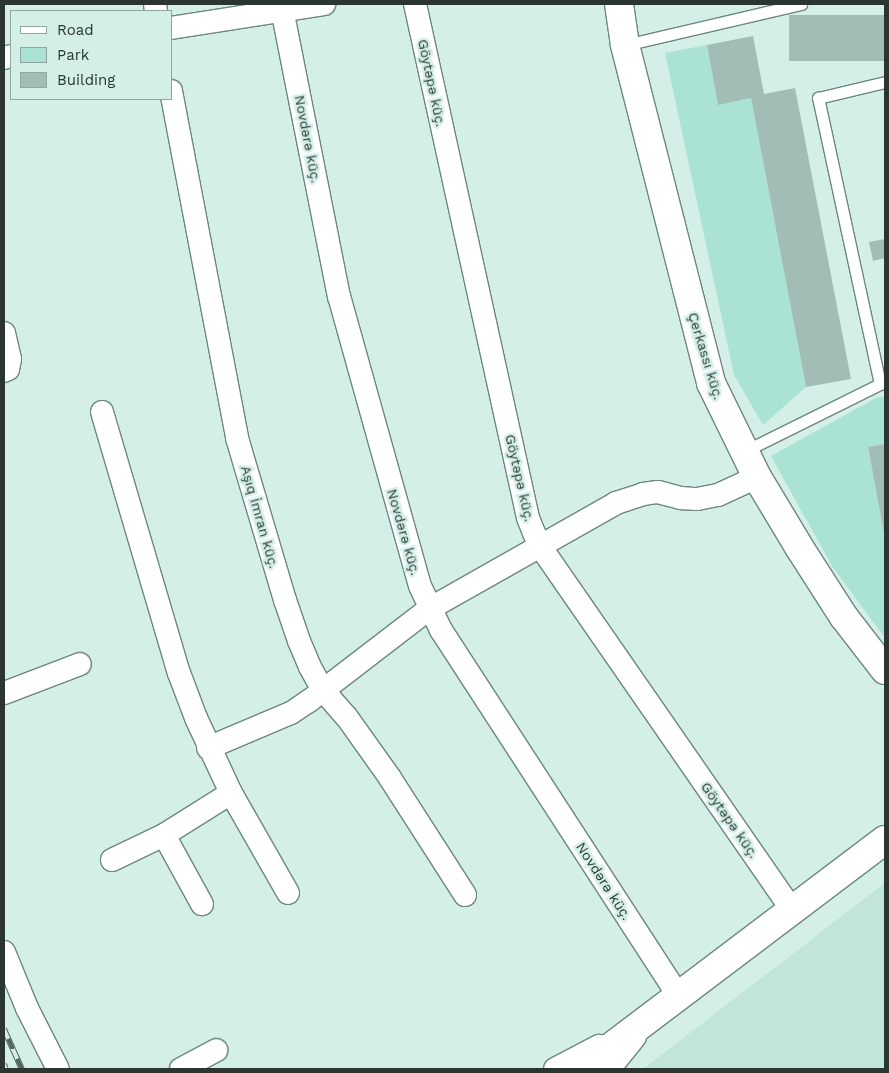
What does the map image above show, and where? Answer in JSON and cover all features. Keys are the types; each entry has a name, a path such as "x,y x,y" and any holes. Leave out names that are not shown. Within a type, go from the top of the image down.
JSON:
{"street":[{"path":"172,28 282,7 324,4"},
{"name":"Göytəpə küç.","path":"415,4 528,518 540,546 793,912"},
{"name":"Çerkassı küç.","path":"619,4 625,45 711,383 743,452 757,477 844,617 885,670"},
{"name":"Novdərə küç.","path":"282,7 339,296 410,557 429,609 679,997"},
{"name":"Aşıq İmran küç.","path":"172,96 237,438 285,600 310,667 324,690 346,716 390,778 465,896"},
{"path":"4,333 10,359 8,369 4,372"},
{"path":"102,412 179,672 208,748 288,893"},
{"path":"208,748 291,713 429,609 616,503 643,494 658,492 681,498 718,495 757,477"},
{"path":"4,693 80,664"},
{"path":"112,860 164,835 232,793"},
{"path":"164,835 202,904"},
{"path":"582,1069 793,912 885,840"},
{"path":"4,952 27,1008 58,1069"},
{"path":"555,1069 647,1022"},
{"path":"609,1069 647,1022"},
{"path":"181,1069 216,1050"}],"lane":[{"path":"625,45 801,4"},
{"path":"743,452 883,384 818,98 885,82"}],"shaded area":[{"path":"885,883 885,1069 643,1069"}],"green space":[{"path":"707,45 718,104 751,98 806,387 763,425 734,375 665,53"},
{"path":"885,396 885,444 868,447 885,540 885,638 832,566 771,456 876,398"}],"building":[{"path":"789,15 885,15 885,61 789,61"},
{"path":"753,36 764,94 795,88 851,379 806,387 751,98 718,105 707,45"},
{"path":"885,239 885,258 873,261 869,242"},
{"path":"885,444 885,534 884,534 868,447"}],"railway":[{"path":"4,1029 22,1069"},
{"path":"4,1064 6,1069"}]}
